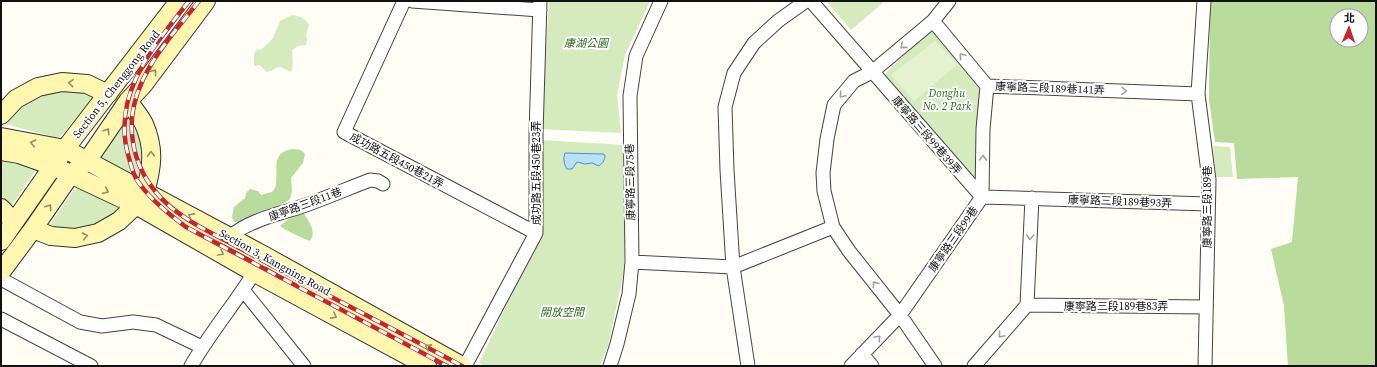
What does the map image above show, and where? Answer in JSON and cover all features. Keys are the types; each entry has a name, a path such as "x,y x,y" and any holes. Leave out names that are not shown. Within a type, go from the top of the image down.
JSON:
{"main road":[{"name":"Section 5, Chenggong Road","path":"1,241 65,149 179,1"},
{"name":"Section 5, Chenggong Road","path":"1,272 33,230 71,174 87,161 128,101 143,85 206,1"},
{"path":"1,115 16,99 38,87 62,82 87,84 108,94"},
{"path":"33,230 51,236 75,238 98,233 119,221 140,198 151,170 151,146 144,124 128,101"},
{"name":"Section 3, Kangning Road","path":"1,137 65,149 87,161 140,198 255,272 427,366"},
{"name":"Section 3, Kangning Road","path":"1,151 19,154 140,198 230,237 462,366"},
{"path":"1,208 14,222"}],"street":[{"name":"成功路五段450巷21弄","path":"404,1 344,132 536,233"},
{"path":"412,1 540,5"},
{"name":"康寧路三段75巷","path":"610,366 629,294 632,262 630,96 636,56 661,1"},
{"path":"748,366 734,267 727,170 725,107 734,73 754,43 778,21 806,1"},
{"name":"康寧路三段99巷39弄","path":"811,1 982,197"},
{"path":"935,366 900,314 849,251 833,227 824,191 823,173 827,139 834,105 854,81 872,72 933,21 949,1"},
{"name":"康寧路三段189巷","path":"1204,1 1198,94 1209,180 1205,307 1205,366"},
{"name":"成功路五段450巷23弄","path":"465,366 536,233 536,134 540,5"},
{"name":"康寧路三段189巷141弄","path":"933,21 987,86 1198,94"},
{"name":"康寧路三段99巷","path":"851,366 900,314 982,197 983,129 987,86"},
{"name":"康寧路三段11巷","path":"230,237 238,229 370,180 378,181 383,184"},
{"name":"康寧路三段189巷93弄","path":"982,197 1208,204"},
{"path":"974,366 1027,305 1032,198"},
{"path":"632,262 734,267 833,227"},
{"path":"191,366 202,347 243,290 265,256"},
{"path":"1,279 80,322 102,326 133,322 156,325 202,347"},
{"path":"243,290 304,366"},
{"name":"康寧路三段189巷83弄","path":"1027,305 1205,307"},
{"path":"1,319 91,366"},
{"path":"862,354 872,366"}],"green space":[{"name":"康湖公園","path":"549,1 650,1 625,55 617,95 621,133 540,129"},
{"path":"826,1 885,1 851,30"},
{"path":"1210,1 1376,1 1376,366 1288,366 1284,306 1271,249 1292,242 1298,177 1237,179 1234,143 1215,142 1209,100"},
{"path":"292,15 302,18 309,25 306,35 306,45 298,46 292,50 292,70 290,72 278,67 267,72 259,65 254,66 254,55 256,50 262,49 273,38 280,21"},
{"name":"Donghu No. 2 Park","path":"932,28 983,88 978,187 973,190 884,75"},
{"path":"935,41 958,64 914,101 891,75"},
{"path":"51,86 95,94 59,137 1,123 1,120"},
{"path":"127,117 136,132 141,148 142,164 140,181 103,161 101,158 101,153"},
{"name":"開放空間","path":"541,140 625,145 624,271 608,346 600,366 484,366 479,363 542,231"},
{"path":"1213,146 1230,147 1233,177 1216,177"},
{"path":"293,149 301,150 305,154 303,163 291,178 292,191 290,199 263,215 240,222 234,222 232,217 234,207 245,198 246,193 250,189 258,191 261,195 272,192 276,185 276,167 278,157 281,153"},
{"path":"1,157 35,167 35,171 10,208 5,205 1,199"},
{"path":"83,189 124,211 104,229 46,230 74,190"},
{"path":"300,213 304,213 312,227 313,234 310,241 280,226 287,220"}],"water":[{"path":"565,153 603,154 605,157 602,164 599,166 592,163 585,164 577,162 572,169 567,169 564,161"}],"railway":[{"path":"189,1 149,55 138,74 130,93 125,114 125,135 129,158 137,181 155,201 186,227 447,366"},
{"path":"199,1 157,55 140,85 135,101 132,118 132,138 136,157 149,183 164,201 185,218 272,266 462,366"}]}
